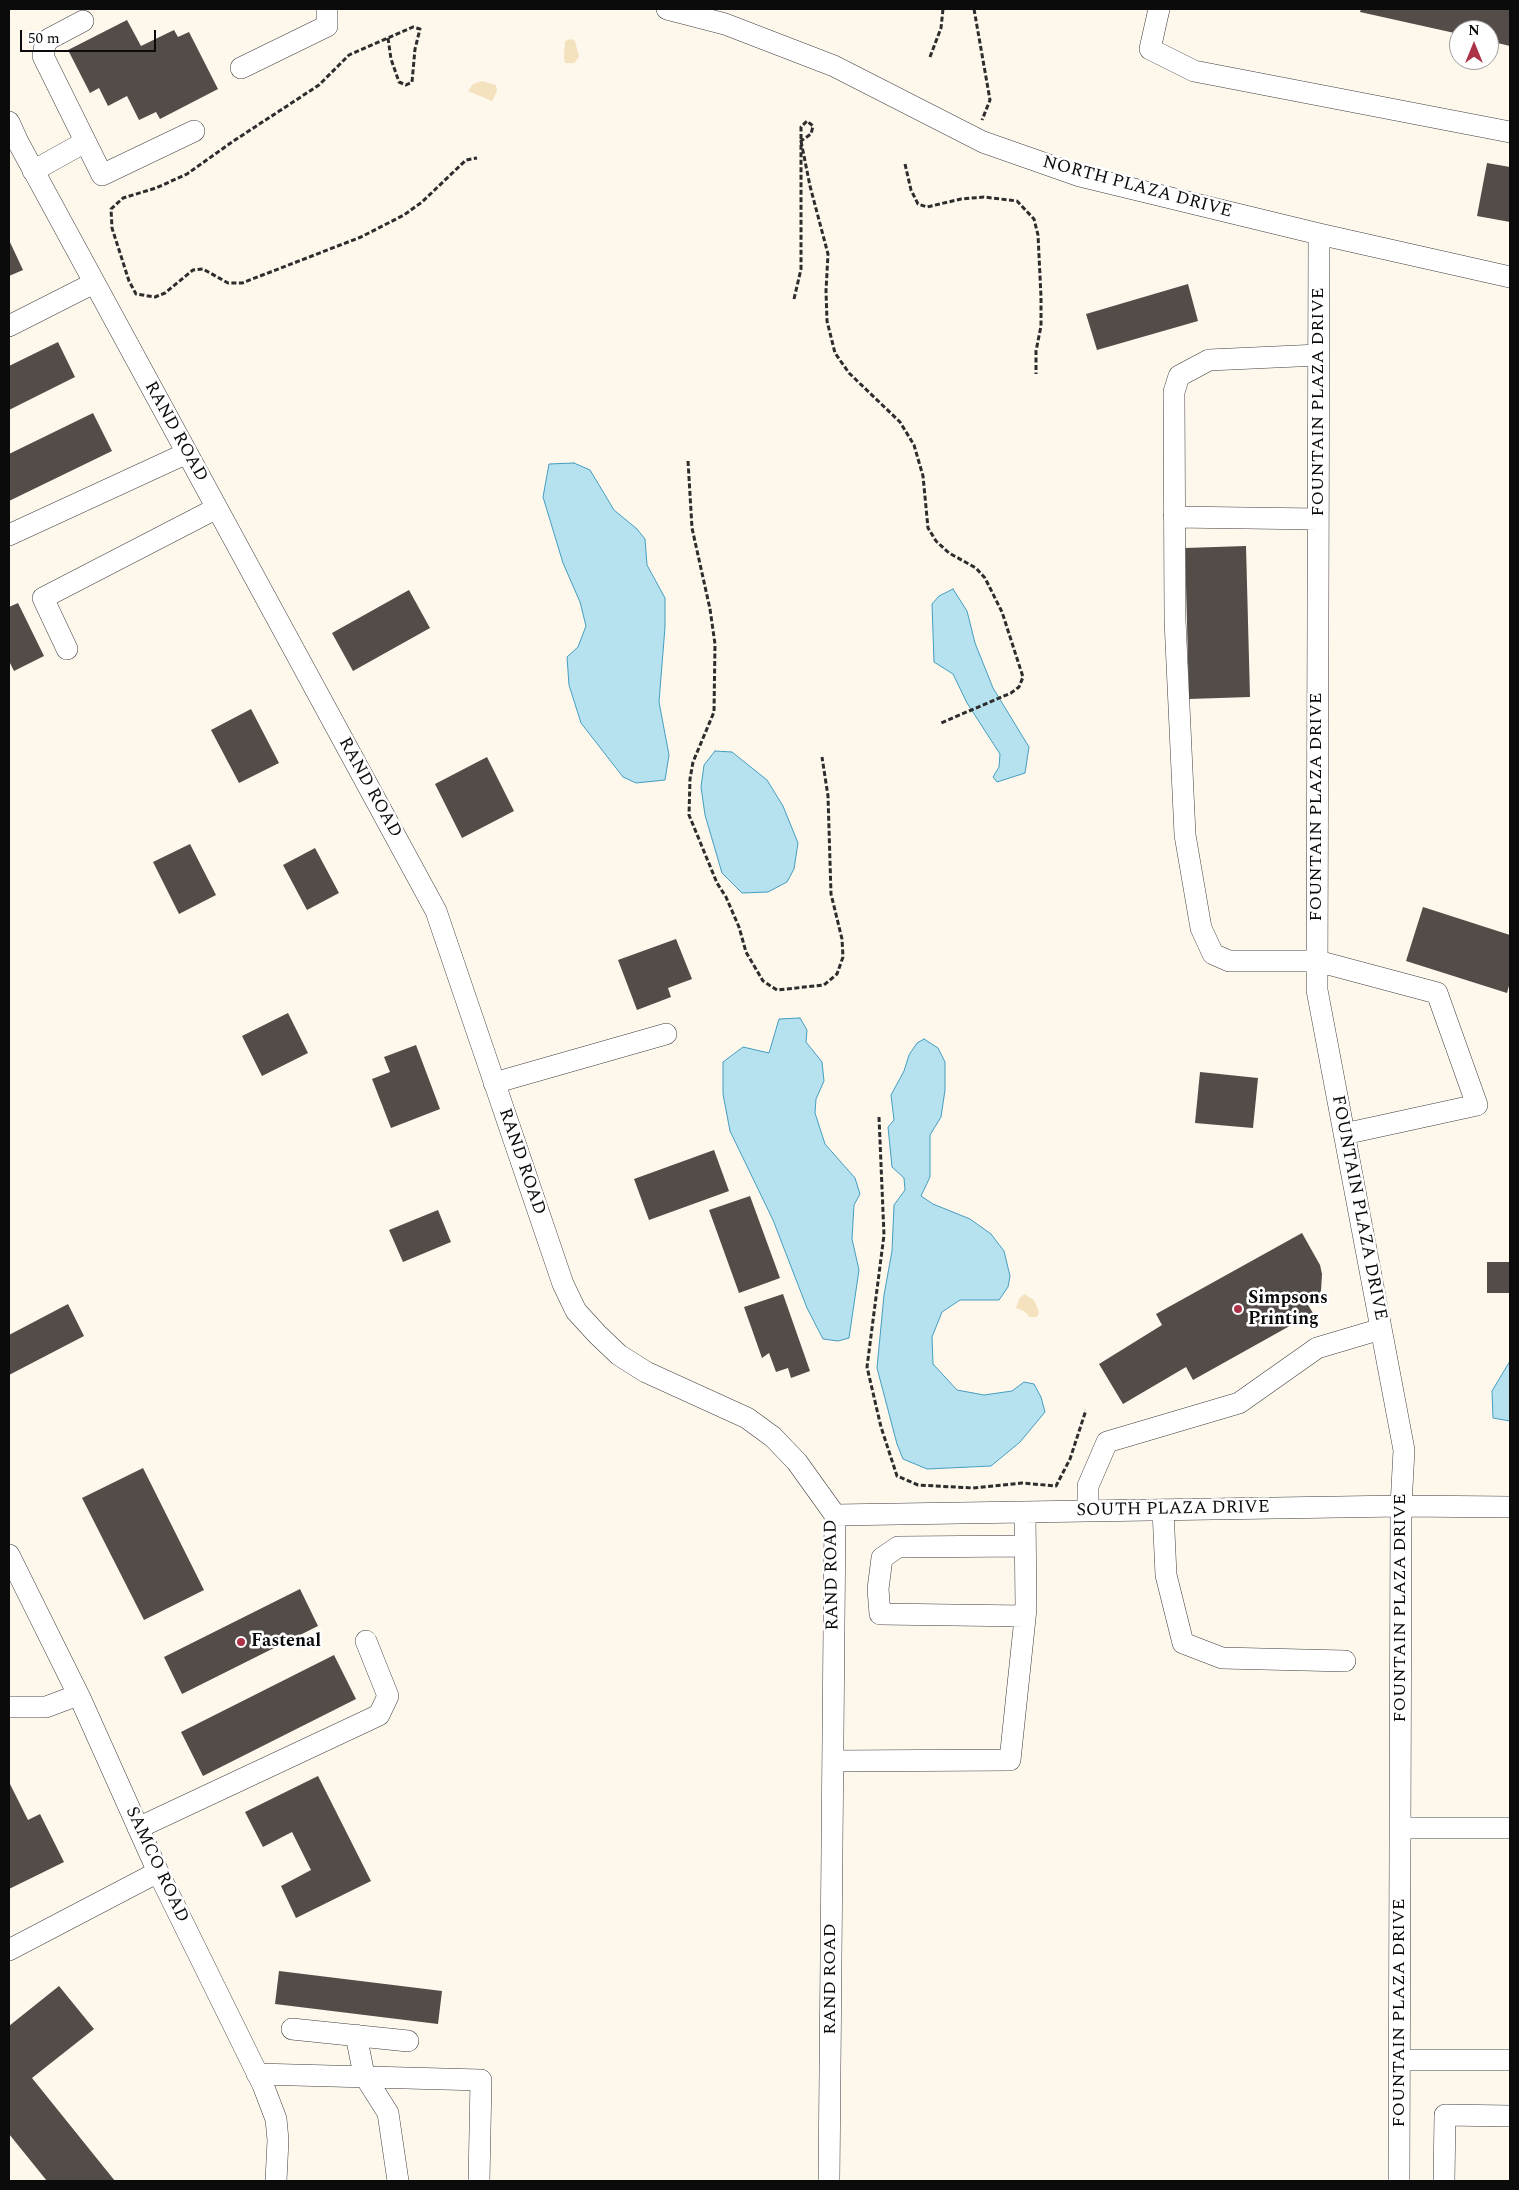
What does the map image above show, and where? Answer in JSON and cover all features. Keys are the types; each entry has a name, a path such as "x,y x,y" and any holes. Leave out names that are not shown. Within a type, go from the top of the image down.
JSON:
{"street":[{"path":"241,68 327,26 327,9"},
{"name":"NORTH PLAZA DRIVE","path":"667,9 726,24 834,66 975,138 1080,176 1319,234 1510,276"},
{"path":"1160,9 1150,49 1194,71 1510,132"},
{"path":"83,21 49,40 45,45 43,56 102,175 194,131"},
{"name":"RAND ROAD","path":"9,125 436,911 563,1284 576,1310 619,1355 646,1372 747,1418 773,1436 797,1462 835,1515 829,2181"},
{"path":"33,171 85,142"},
{"name":"FOUNTAIN PLAZA DRIVE","path":"1319,234 1317,990 1404,1450 1401,1506 1398,2181"},
{"path":"9,326 94,283"},
{"path":"1319,355 1209,360 1180,376 1174,392 1175,620 1185,835 1201,928 1214,954 1229,961 1317,961 1437,993 1477,1105 1344,1134"},
{"path":"9,535 187,454"},
{"path":"67,649 43,598 216,508"},
{"path":"1174,517 1318,519"},
{"path":"494,1083 666,1034"},
{"path":"1088,1512 1088,1486 1107,1442 1239,1403 1317,1348 1381,1329"},
{"name":"SOUTH PLAZA DRIVE","path":"835,1515 1401,1506 1510,1507"},
{"path":"1163,1510 1166,1575 1183,1643 1222,1658 1345,1661"},
{"path":"833,1761 1010,1760 1025,1616 1025,1512"},
{"path":"1025,1546 898,1547 882,1558 878,1588 880,1614 1025,1616"},
{"name":"SAMCO ROAD","path":"9,1555 78,1695 158,1872 257,2074 276,2118 278,2140 276,2181"},
{"path":"138,1828 379,1715 388,1696 366,1641"},
{"path":"9,1707 46,1707 78,1695"},
{"path":"1400,1828 1510,1828"},
{"path":"9,1950 158,1872"},
{"path":"292,2029 408,2041"},
{"path":"356,2035 364,2075 388,2113 398,2181"},
{"path":"1400,2060 1510,2060"},
{"path":"257,2074 364,2075 481,2080 479,2181"},
{"path":"1444,2181 1445,2115 1510,2116"}],"path":[{"path":"930,57 942,28 943,9"},
{"path":"974,9 990,100 975,138"},
{"path":"388,38 391,58 400,82 406,85 412,82 415,49 420,29 413,26 349,55 319,85 187,174 156,188 123,198 110,209 112,228 129,281 136,294 155,297 165,293 194,270 203,270 228,283 242,283 361,237 404,215 422,202 466,160 477,158"},
{"path":"794,299 802,270 801,141 801,127 807,121 812,126 811,134 801,141"},
{"path":"801,141 810,186 828,254 827,321 835,353 849,373 900,422 914,445 923,476 928,528 936,541 949,553 976,568 986,578 1002,612 1023,677 1019,687 1002,697 942,723"},
{"path":"905,164 910,190 918,204 927,207 961,199 984,197 1017,201 1034,219 1038,235 1041,297 1041,326 1036,351 1036,374"},
{"path":"688,461 692,528 710,608 715,644 714,712 693,762 690,779 689,815 717,883 726,897 739,927 746,952 763,980 778,990 824,985 836,974 843,957 842,939 831,894 828,796 822,758"},
{"path":"879,1117 884,1235 867,1367 888,1453 897,1476 918,1485 973,1488 1022,1483 1056,1486 1070,1460 1086,1410"}],"sand":[{"path":"571,39 575,41 579,57 574,63 565,63 565,41"},
{"path":"482,81 496,85 497,91 492,101 468,91 473,84"},
{"path":"1024,1294 1034,1300 1039,1312 1037,1317 1030,1317 1024,1311 1016,1308 1019,1299"}],"water":[{"path":"574,463 590,470 614,510 637,529 645,539 647,565 665,598 665,627 659,702 669,755 665,780 636,783 623,777 581,723 569,685 567,657 578,647 586,626 580,602 563,563 543,497 549,464"},
{"path":"953,589 967,611 975,643 993,688 1029,747 1025,773 997,782 993,777 999,767 1000,754 967,703 953,674 934,662 932,604 939,596"},
{"path":"715,751 732,752 767,780 783,806 798,843 794,869 787,882 768,892 742,893 722,873 705,815 701,787 704,765"},
{"path":"800,1018 807,1030 806,1042 822,1062 824,1081 816,1099 815,1113 825,1144 855,1178 860,1194 854,1205 852,1239 859,1270 849,1338 838,1341 823,1339 807,1308 773,1220 730,1131 723,1094 723,1062 743,1047 769,1053 779,1019"},
{"path":"924,1039 938,1048 945,1062 945,1090 941,1117 930,1135 930,1177 921,1196 933,1204 970,1219 991,1234 1004,1251 1010,1276 1008,1287 999,1300 960,1300 942,1312 932,1337 933,1364 957,1390 984,1395 1012,1391 1024,1382 1034,1384 1041,1397 1045,1412 1020,1442 991,1466 927,1469 903,1459 897,1444 877,1368 884,1295 892,1251 894,1205 905,1190 904,1178 892,1167 888,1127 894,1120 891,1095 904,1071 909,1055 917,1043"},
{"path":"1510,1361 1510,1421 1493,1418 1492,1391"}],"building":[{"path":"1361,9 1510,9 1510,46 1499,43 1499,20 1449,20 1449,32 1360,12"},
{"path":"127,20 141,46 174,30 178,37 189,32 218,89 160,119 156,112 139,120 127,96 108,106 99,88 90,93 68,50"},
{"path":"1487,163 1510,167 1510,222 1477,216"},
{"path":"9,240 23,270 9,276"},
{"path":"1188,284 1198,321 1097,350 1086,314"},
{"path":"58,342 75,377 9,410 9,366"},
{"path":"93,413 112,451 9,501 9,454"},
{"path":"1246,546 1250,697 1189,699 1185,548"},
{"path":"409,590 430,628 353,671 332,633"},
{"path":"18,603 44,656 14,671 9,661 9,607"},
{"path":"251,709 279,763 239,783 211,730"},
{"path":"487,757 514,811 462,838 435,784"},
{"path":"190,844 216,895 179,914 153,862"},
{"path":"315,848 339,893 307,910 283,865"},
{"path":"1423,907 1510,935 1510,982 1507,993 1406,961"},
{"path":"676,939 692,979 668,988 671,997 637,1010 618,960"},
{"path":"288,1013 308,1053 262,1076 242,1036"},
{"path":"416,1045 440,1109 391,1128 372,1079 390,1072 384,1057"},
{"path":"1200,1072 1258,1078 1253,1128 1195,1123"},
{"path":"714,1150 729,1191 649,1220 634,1179"},
{"path":"750,1196 780,1278 739,1293 709,1210"},
{"path":"438,1210 451,1242 403,1262 389,1230"},
{"name":"Simpsons Printing","path":"1302,1233 1320,1265 1322,1274 1321,1291 1308,1305 1313,1313 1193,1380 1186,1367 1123,1404 1099,1364 1162,1325 1156,1314"},
{"path":"1487,1262 1510,1262 1510,1293 1487,1293"},
{"path":"783,1294 810,1371 791,1378 788,1368 776,1372 769,1353 762,1358 744,1307"},
{"path":"68,1304 84,1336 9,1375 9,1335"},
{"path":"143,1468 204,1590 144,1620 82,1498"},
{"name":"Fastenal","path":"300,1589 318,1626 182,1694 164,1657"},
{"path":"334,1655 356,1699 203,1776 181,1732"},
{"path":"318,1776 371,1881 296,1918 281,1886 311,1870 292,1832 263,1847 245,1812"},
{"path":"9,1782 28,1820 40,1814 64,1862 9,1889"},
{"path":"279,1971 442,1991 438,2024 275,2004"},
{"path":"59,1986 94,2029 32,2078 115,2181 47,2181 9,2134 9,2026"}],"place":[{"name":"Simpsons Printing","path":"1238,1309"},
{"name":"Fastenal","path":"241,1642"}]}
